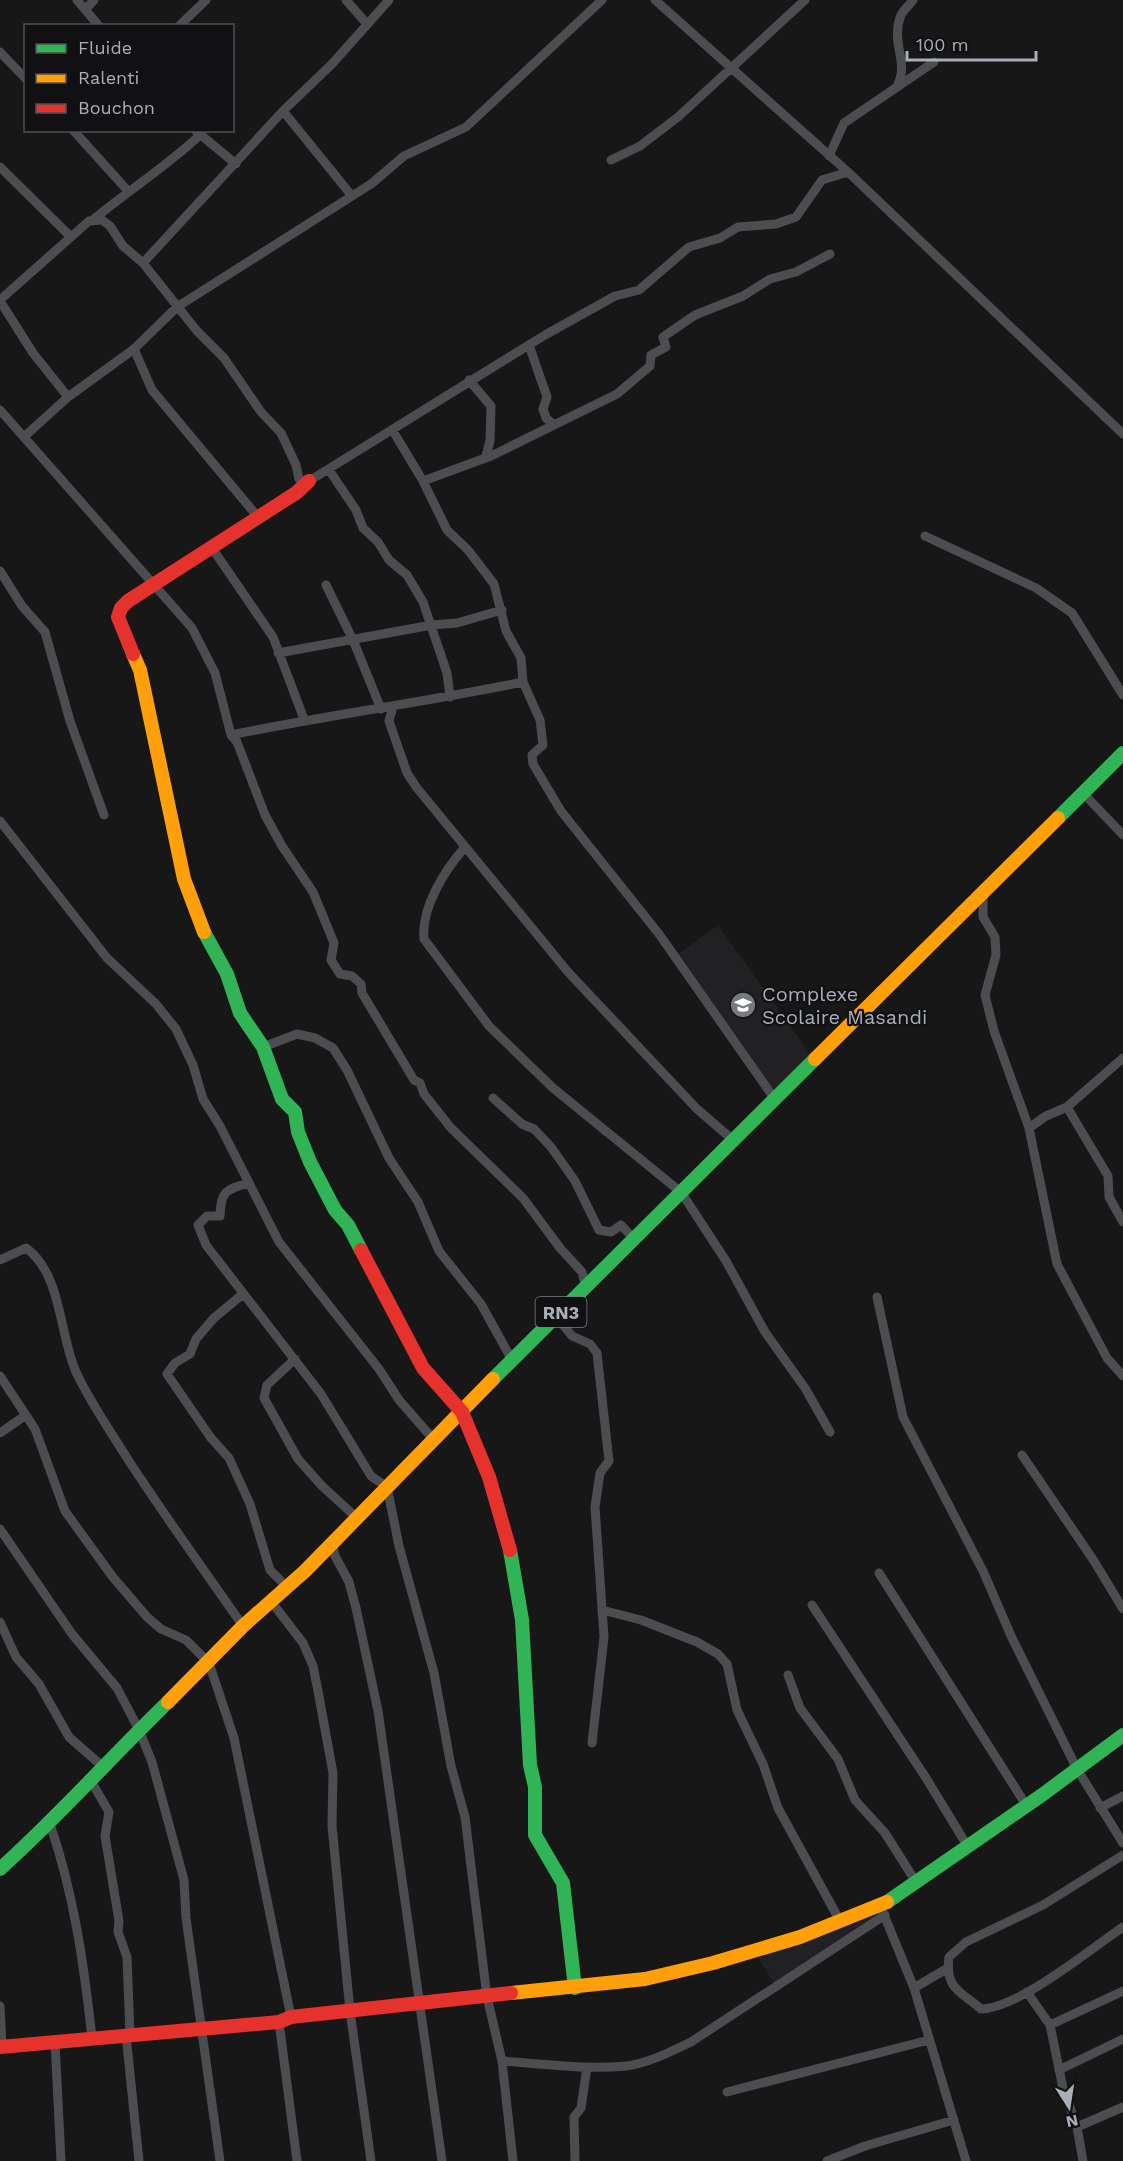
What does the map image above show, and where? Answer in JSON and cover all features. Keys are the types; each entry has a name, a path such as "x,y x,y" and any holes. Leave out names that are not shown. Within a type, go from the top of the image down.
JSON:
{"main road":[{"path":"309,481 296,493 128,601 121,608 118,617 140,670 146,692 184,879 199,923 236,995 240,1013 263,1047 282,1099 295,1112 298,1132 335,1210 348,1225 423,1368 462,1412 489,1477 509,1542 522,1620 530,1765 535,1786 535,1835 562,1883 575,1988"},
{"name":"RN3","path":"3,1862 50,1824 91,1781 102,1766 208,1664 270,1600 330,1550 357,1518 512,1360 1123,753"},
{"path":"1,2047 575,1988 645,1979 713,1963 800,1937 840,1921 883,1911 915,1882 968,1847 1123,1736"}],"street":[{"path":"76,0 97,24"},
{"path":"86,9 94,0"},
{"path":"181,24 206,0"},
{"path":"346,0 367,24"},
{"path":"143,263 283,111 332,64 389,0"},
{"path":"25,436 68,397 134,349 177,308 352,196 404,156 466,128 602,0"},
{"path":"655,0 848,172 1123,434"},
{"path":"611,160 640,146 678,117 804,0"},
{"path":"896,86 903,67 896,42 898,26 902,13 913,0"},
{"path":"0,52 24,77"},
{"path":"829,156 844,123 934,62"},
{"path":"283,111 352,196"},
{"path":"75,132 128,191"},
{"path":"68,397 33,353 0,301 71,237 128,191 170,163 198,133 236,164"},
{"path":"0,167 71,237"},
{"path":"94,219 102,220 110,226 123,246 143,263 177,308 231,367 261,412 281,433 296,465 299,479 309,481 529,345 615,296 639,290 689,247 720,238 738,227 776,224 796,217 822,180 848,172"},
{"path":"423,481 486,456 617,394 650,366 651,355 666,347 663,337 695,315 743,296 770,279 807,268 830,254"},
{"path":"529,345 547,397 543,409 546,418 554,425"},
{"path":"134,349 152,390 257,516"},
{"path":"469,380 490,406 490,441 486,456"},
{"path":"0,410 192,628 210,661 231,735 282,846 314,892 334,944 331,960 340,974 352,976 361,984 362,993 385,1028 402,1063 414,1080 420,1083 424,1094 451,1128 523,1198 560,1248 582,1272 586,1287"},
{"path":"393,431 423,481 447,530 468,550 494,584 506,631 520,658 523,682 540,720 544,737 543,745 532,755 532,764 561,811 659,934 774,1098"},
{"path":"329,470 356,510 363,528 378,542 389,560 407,575 423,602 447,673 450,697"},
{"path":"925,536 1036,588 1072,613 1123,695"},
{"path":"212,548 262,618 273,638 304,719"},
{"path":"0,571 22,606 45,632 70,721 104,815"},
{"path":"326,585 353,640 381,709"},
{"path":"278,653 432,625 457,623 502,610"},
{"path":"231,735 304,719 393,707 523,682"},
{"path":"393,707 389,721 408,773 465,847 568,972 697,1109 733,1140"},
{"path":"1083,793 1123,835"},
{"path":"0,821 107,958 156,1004 176,1029 193,1065 203,1099 220,1126 279,1242 379,1369 399,1401 434,1440"},
{"path":"465,847 448,866 427,917 424,939 489,1026 553,1088 682,1193 726,1261 765,1332 805,1388 830,1432"},
{"path":"983,893 983,917 995,937 996,955 985,994 994,1031 1029,1128 1057,1264 1107,1358 1122,1373"},
{"path":"263,1047 297,1034 315,1038 333,1048 389,1158 418,1202 439,1251 481,1304 512,1360"},
{"path":"1029,1128 1046,1116 1067,1107 1123,1058"},
{"path":"493,1098 522,1124 534,1129 551,1147 575,1180 599,1230 610,1232 621,1225 634,1239"},
{"path":"1067,1107 1108,1176 1109,1197 1123,1222"},
{"path":"248,1184 224,1193 221,1198 220,1216 207,1216 198,1225 206,1245 321,1394 390,1505 434,1673 451,1766 465,1817 487,1997 502,2061 513,2161"},
{"path":"0,1260 26,1248 37,1256 60,1308 64,1335 73,1366 89,1400 177,1535 243,1626"},
{"path":"582,1272 600,1273"},
{"path":"243,1294 214,1318 196,1339 190,1354 175,1363 167,1374 211,1438 229,1458 250,1504 270,1570 287,1587"},
{"path":"878,1297 903,1417 983,1571 1012,1638 1077,1769 1123,1843"},
{"path":"556,1316 572,1336 590,1344 597,1353 609,1461 600,1473 595,1507 604,1637 592,1743"},
{"path":"295,1359 267,1385 264,1398 298,1459 328,1493 357,1518"},
{"path":"0,1376 35,1429 65,1511 112,1576 147,1617 161,1629 186,1640 208,1664 234,1738 285,2019 297,2161"},
{"path":"0,1433 26,1415"},
{"path":"1022,1455 1088,1551 1123,1609"},
{"path":"0,1529 72,1634 117,1688 139,1730 152,1762 184,1880 186,1918 220,2161"},
{"path":"330,1550 349,1582 378,1711 442,2161"},
{"path":"879,1573 1026,1805"},
{"path":"270,1600 303,1643 313,1666 333,1773 332,1826 350,2011 371,2161"},
{"path":"812,1605 903,1741 968,1847"},
{"path":"603,1611 640,1620 697,1642 727,1664 737,1710 763,1764 778,1808 840,1921"},
{"path":"0,1622 16,1657 39,1684 69,1737 102,1766"},
{"path":"788,1676 800,1708 838,1759 855,1800 885,1833 915,1882"},
{"path":"91,1781 109,1812 105,1836 119,1920 118,1932 127,1957 128,2035 140,2161"},
{"path":"1100,1808 1123,1796"},
{"path":"50,1824 70,1886 84,1962 92,2038"},
{"path":"1123,1855 1043,1905 966,1942 949,1957 947,1977 952,1985 981,2009 999,2007 1027,1992 1123,1928"},
{"path":"502,2061 587,2067 628,2066 670,2052 883,1911 914,1988 966,2161"},
{"path":"914,1988 948,1968"},
{"path":"1050,2025 1123,1991"},
{"path":"1027,1992 1050,2025 1059,2070 1077,2127 1083,2161"},
{"path":"0,2006 1,2047"},
{"path":"1059,2070 1123,2038"},
{"path":"727,2092 929,2040"},
{"path":"55,2042 61,2161"},
{"path":"575,2161 574,2117 581,2108 587,2067"},
{"path":"1077,2127 1123,2108"},
{"path":"827,2161 865,2146 954,2120"}],"shaded area":[{"name":"Complexe Scolaire Masandi","path":"718,925 811,1055 772,1092 675,956"},
{"path":"883,1911 774,1984 756,1953"}],"traffic: fast":[{"path":"1058,818 1123,753"},
{"path":"204,932 227,974 240,1013 263,1047 282,1099 295,1112 298,1132 310,1162 335,1210 348,1225 361,1250"},
{"path":"493,1379 815,1059"},
{"path":"510,1550 522,1620 530,1765 535,1787 535,1835 563,1883 575,1988"},
{"path":"0,1869 168,1702"},
{"path":"887,1902 1042,1795 1123,1735"}],"traffic: slow":[{"path":"133,654 140,670 184,879 204,932"},
{"path":"815,1059 1058,818"},
{"path":"168,1702 243,1626 305,1571 493,1379"},
{"path":"511,1993 645,1979 713,1963 800,1937 887,1902"}],"traffic: jam":[{"path":"133,654 118,617 121,608 128,601 296,493 309,481"},
{"path":"361,1250 423,1368 462,1412 489,1477 510,1550"},
{"path":"0,2047 279,2022 291,2017 511,1993"}],"place":[{"name":"Complexe Scolaire Masandi","path":"743,1005"}]}
